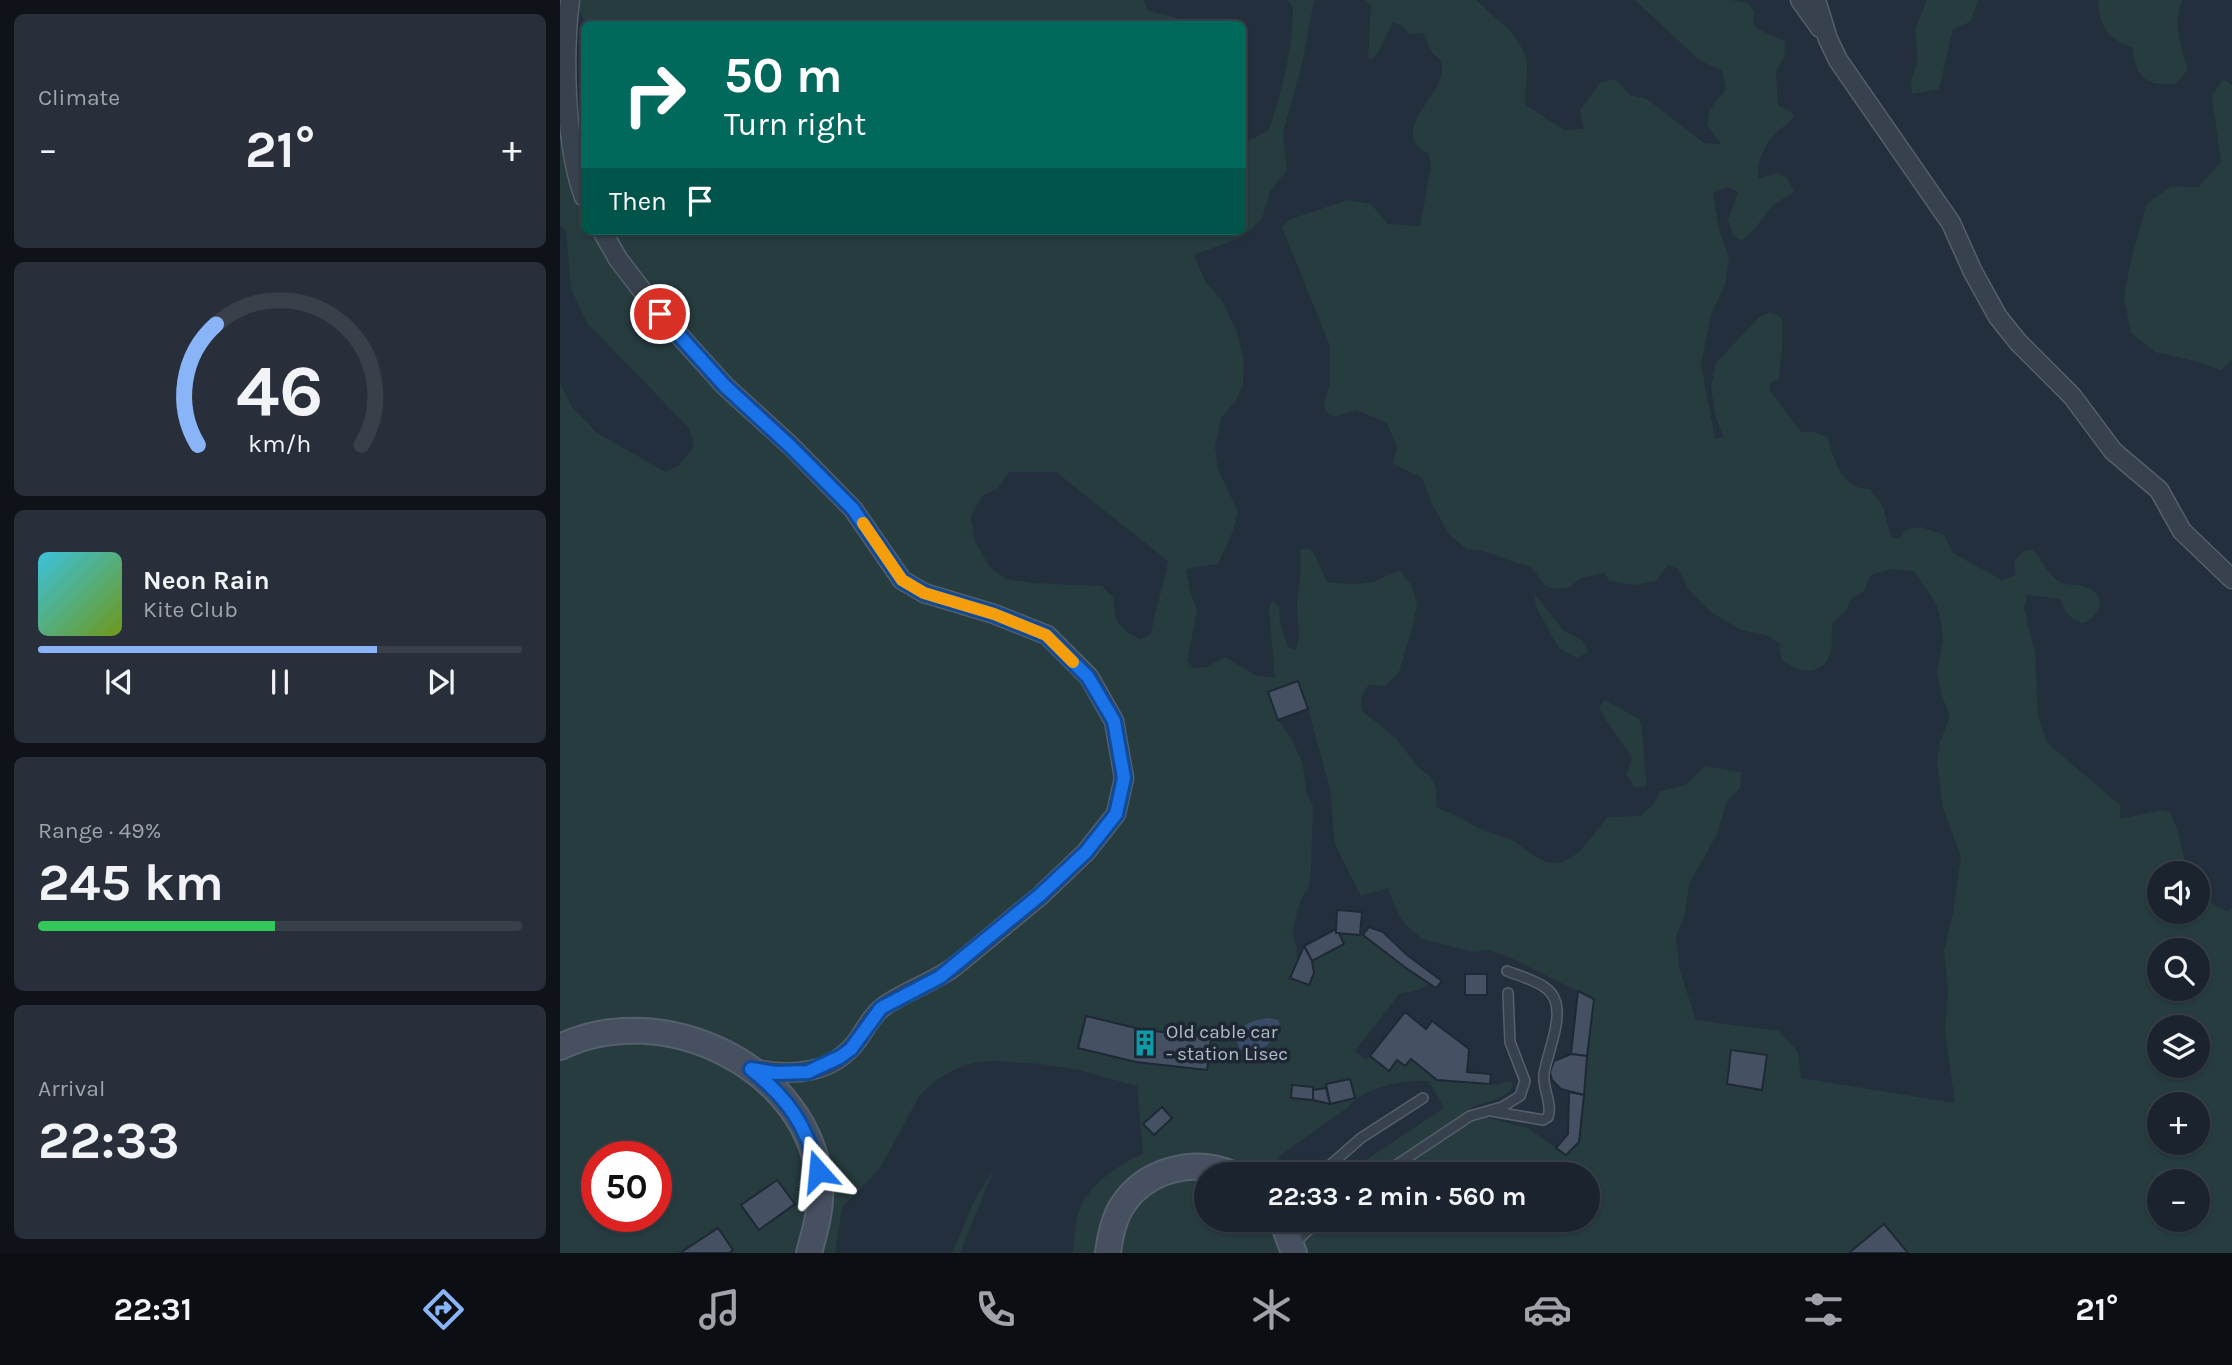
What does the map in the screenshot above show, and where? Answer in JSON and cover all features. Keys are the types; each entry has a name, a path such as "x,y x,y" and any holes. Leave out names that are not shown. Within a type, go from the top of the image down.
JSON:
{"main road":[{"path":"560,1047 587,1037 619,1030 652,1030 681,1035 751,1069 790,1105 800,1120 814,1156 820,1186 820,1204 809,1253"},
{"path":"1108,1253 1114,1223 1121,1207 1143,1185 1167,1171 1194,1166"},
{"path":"1287,1232 1293,1249"}],"street":[{"path":"570,0 567,50 569,104 577,178 581,189"},
{"path":"1800,0 1951,223 1973,272 1998,317 2018,342 2072,396 2113,451 2160,490 2182,531 2232,579"},
{"path":"1816,0 1828,39"},
{"path":"604,235 618,259 660,314 725,386 853,509 902,580 924,593 994,614 1046,635 1088,677 1114,721 1124,778 1116,814 1086,852 1040,895 940,977 881,1008 851,1049 840,1057 808,1072 776,1073 751,1069"}],"lane":[{"path":"1490,1110 1543,1120 1550,1112 1544,1076 1556,1026 1554,998 1548,989 1507,971"},
{"path":"1401,1162 1465,1120 1516,1100 1523,1091 1524,1076 1510,1042 1508,993"},
{"path":"1333,1162 1360,1138 1423,1098"},
{"path":"1293,1249 1309,1232"}],"green space":[{"path":"560,0 564,0 562,82 566,175 581,170 581,235 1244,235 1194,255 1205,281 1223,302 1237,333 1244,361 1243,385 1235,402 1221,418 1215,447 1218,469 1238,512 1218,564 1186,569 1197,611 1187,661 1194,668 1206,667 1225,657 1255,675 1275,678 1269,610 1272,600 1279,607 1280,623 1288,647 1295,650 1299,636 1297,607 1301,549 1309,549 1314,554 1327,582 1367,583 1400,571 1411,585 1417,603 1413,625 1399,672 1385,686 1369,685 1362,697 1362,711 1395,737 1418,767 1429,776 1436,787 1437,808 1512,840 1541,860 1554,863 1575,855 1608,817 1641,816 1654,804 1660,791 1686,785 1704,766 1741,772 1740,788 1727,801 1717,834 1689,884 1685,914 1676,936 1680,971 1696,1020 1779,1031 1798,1052 1801,1078 1955,1103 1945,1032 1948,990 1944,951 1961,857 1943,808 1937,763 1940,742 1950,717 1937,672 1943,640 1941,621 1936,603 1914,571 1892,569 1871,575 1864,591 1850,600 1846,611 1833,622 1832,647 1828,659 1817,669 1803,670 1782,660 1779,643 1766,635 1741,630 1711,612 1689,590 1678,569 1668,565 1656,581 1634,585 1609,581 1605,573 1581,578 1570,587 1554,589 1546,586 1530,566 1484,551 1467,550 1449,534 1432,504 1422,478 1393,464 1397,447 1387,423 1356,410 1334,417 1326,412 1324,405 1330,382 1330,346 1282,227 1288,220 1348,200 1371,204 1388,224 1420,226 1431,167 1429,154 1417,145 1413,135 1420,112 1441,76 1442,65 1430,50 1423,33 1409,34 1404,27 1393,22 1377,54 1368,59 1371,5 1365,0 1476,0 1508,29 1525,55 1526,105 1564,130 1584,129 1580,110 1600,83 1615,79 1630,95 1647,99 1704,143 1721,144 1707,125 1710,109 1726,89 1722,70 1700,61 1635,0 1731,0 1748,3 1754,12 1753,24 1785,42 1784,57 1776,72 1778,106 1791,111 1794,116 1772,137 1765,148 1758,179 1777,173 1786,177 1794,192 1773,205 1753,231 1741,241 1733,235 1728,220 1738,192 1726,188 1713,194 1719,230 1729,257 1725,285 1711,314 1701,364 1715,439 1723,436 1715,414 1711,387 1716,363 1759,317 1770,312 1782,318 1782,347 1779,379 1770,383 1770,391 1801,432 1813,432 1828,437 1840,472 1852,484 1870,489 1883,507 1891,537 1899,539 1905,530 1921,527 1944,535 1953,553 2002,580 2016,575 2014,562 2020,554 2033,550 2058,581 2086,587 2097,595 2100,605 2098,611 2083,623 2068,614 2060,599 2027,595 2024,608 2035,653 2038,716 2047,743 2120,805 2120,819 2161,810 2170,812 2186,861 2147,861 2147,924 2210,924 2210,900 2227,911 2232,908 2232,1253 1073,1253 1077,1219 1084,1200 1107,1176 1125,1162 1143,1154 1137,1086 1079,1070 992,1061 972,1063 956,1069 938,1079 920,1095 880,1168 842,1208 835,1253 560,1253 560,383 572,407 596,432 665,472 678,466 694,447 689,428 588,324 571,289 566,231 560,226","holes":["1009,472 1056,472 1168,561 1151,634 1140,639 1127,632 1117,619 1114,598 1102,586 1006,579 990,567 975,542 971,516 982,496 998,488","1297,681 1308,709 1330,788 1335,845 1361,896 1388,888 1405,924 1422,939 1473,952 1488,950 1507,956 1593,999 1581,1135 1576,1147 1566,1155 1528,1128 1465,1112 1509,1092 1513,1086 1511,1081 1496,1085 1437,1080 1411,1059 1397,1060 1389,1070 1370,1056 1366,1060 1355,1051 1399,994 1418,990 1429,984 1363,935 1339,933 1344,944 1312,961 1309,984 1290,978 1298,959 1293,931 1295,920 1300,902 1309,886 1313,806 1307,793 1302,762 1291,738 1278,720 1268,692","1086,1016 1144,1030 1211,1038 1207,1070 1136,1062 1078,1048","1350,1079 1354,1098 1330,1104 1291,1098 1292,1085 1313,1087 1313,1090","1429,1081 1444,1108 1363,1162 1600,1162 1600,1232 1194,1232 1194,1162 1282,1162 1278,1157 1360,1096 1395,1084"]},
{"path":"579,0 1144,0 1148,11 1180,21 584,21"},
{"path":"1287,0 1314,0 1303,59 1283,133 1287,170 1270,191 1262,219 1246,233 1246,142 1269,130 1289,54 1293,7"},
{"path":"1927,0 1978,0 1970,22 1953,29 1939,89 1912,94 1911,81 1918,59 1915,29"},
{"path":"2098,0 2183,0 2178,25 2188,70 2175,84 2156,83 2144,78 2137,67 2133,48 2106,31"},
{"path":"2223,79 2232,85 2232,360 2221,370 2155,352 2131,333 2124,298 2146,205 2171,186 2198,187 2221,162 2212,96"},
{"path":"1534,593 1563,630 1583,641 1588,652 1577,658 1559,648 1536,607"},
{"path":"1605,700 1639,719 1647,786 1635,788 1626,774 1632,758 1599,707"},
{"path":"994,1169 960,1253 952,1253 974,1201"}],"water":[{"path":"1268,1018 1278,1020 1280,1024 1269,1043 1253,1052 1239,1048 1238,1035 1244,1026"}],"building":[{"path":"1298,681 1308,709 1278,720 1268,692"},
{"path":"1337,910 1362,912 1360,935 1336,933"},
{"path":"1369,927 1383,932 1407,955 1442,981 1436,988 1406,968 1363,935"},
{"path":"1336,929 1344,944 1312,961 1304,946"},
{"path":"1304,946 1312,961 1314,973 1309,985 1290,978"},
{"path":"1465,974 1487,974 1487,995 1465,995"},
{"path":"1578,991 1594,999 1587,1056 1571,1054"},
{"path":"1405,1012 1426,1029 1432,1021 1469,1049 1467,1072 1491,1074 1490,1084 1437,1080 1411,1059 1405,1066 1397,1060 1389,1071 1370,1056"},
{"name":"Old cable car - station Lisec","path":"1086,1016 1144,1030 1211,1037 1207,1070 1136,1062 1078,1048"},
{"path":"1731,1050 1767,1055 1762,1090 1727,1084"},
{"path":"1571,1054 1587,1056 1584,1095 1561,1089 1552,1080 1550,1072 1554,1061"},
{"path":"1350,1079 1355,1098 1330,1104 1326,1084"},
{"path":"1292,1085 1313,1087 1313,1100 1291,1098"},
{"path":"1326,1088 1330,1104 1313,1100 1313,1090"},
{"path":"1569,1092 1584,1095 1579,1142 1566,1155 1556,1148 1568,1134"},
{"path":"1162,1107 1172,1118 1154,1135 1143,1124"},
{"path":"777,1180 795,1204 759,1230 741,1205"},
{"path":"1884,1224 1908,1253 1850,1252"},
{"path":"718,1228 733,1250 729,1253 680,1253"}],"slow traffic":[{"path":"863,523 902,580 924,593 994,614 1046,635 1073,662"}],"place":[{"name":"Old cable car - station Lisec","path":"1145,1043"}],"route":[{"path":"660,314 725,386 853,509 902,580 924,593 994,614 1046,635 1088,677 1114,721 1124,778 1116,814 1086,852 1040,895 954,967 881,1008 851,1049 832,1063 808,1072 790,1074 751,1069 790,1105 800,1120 818,1171"}]}
